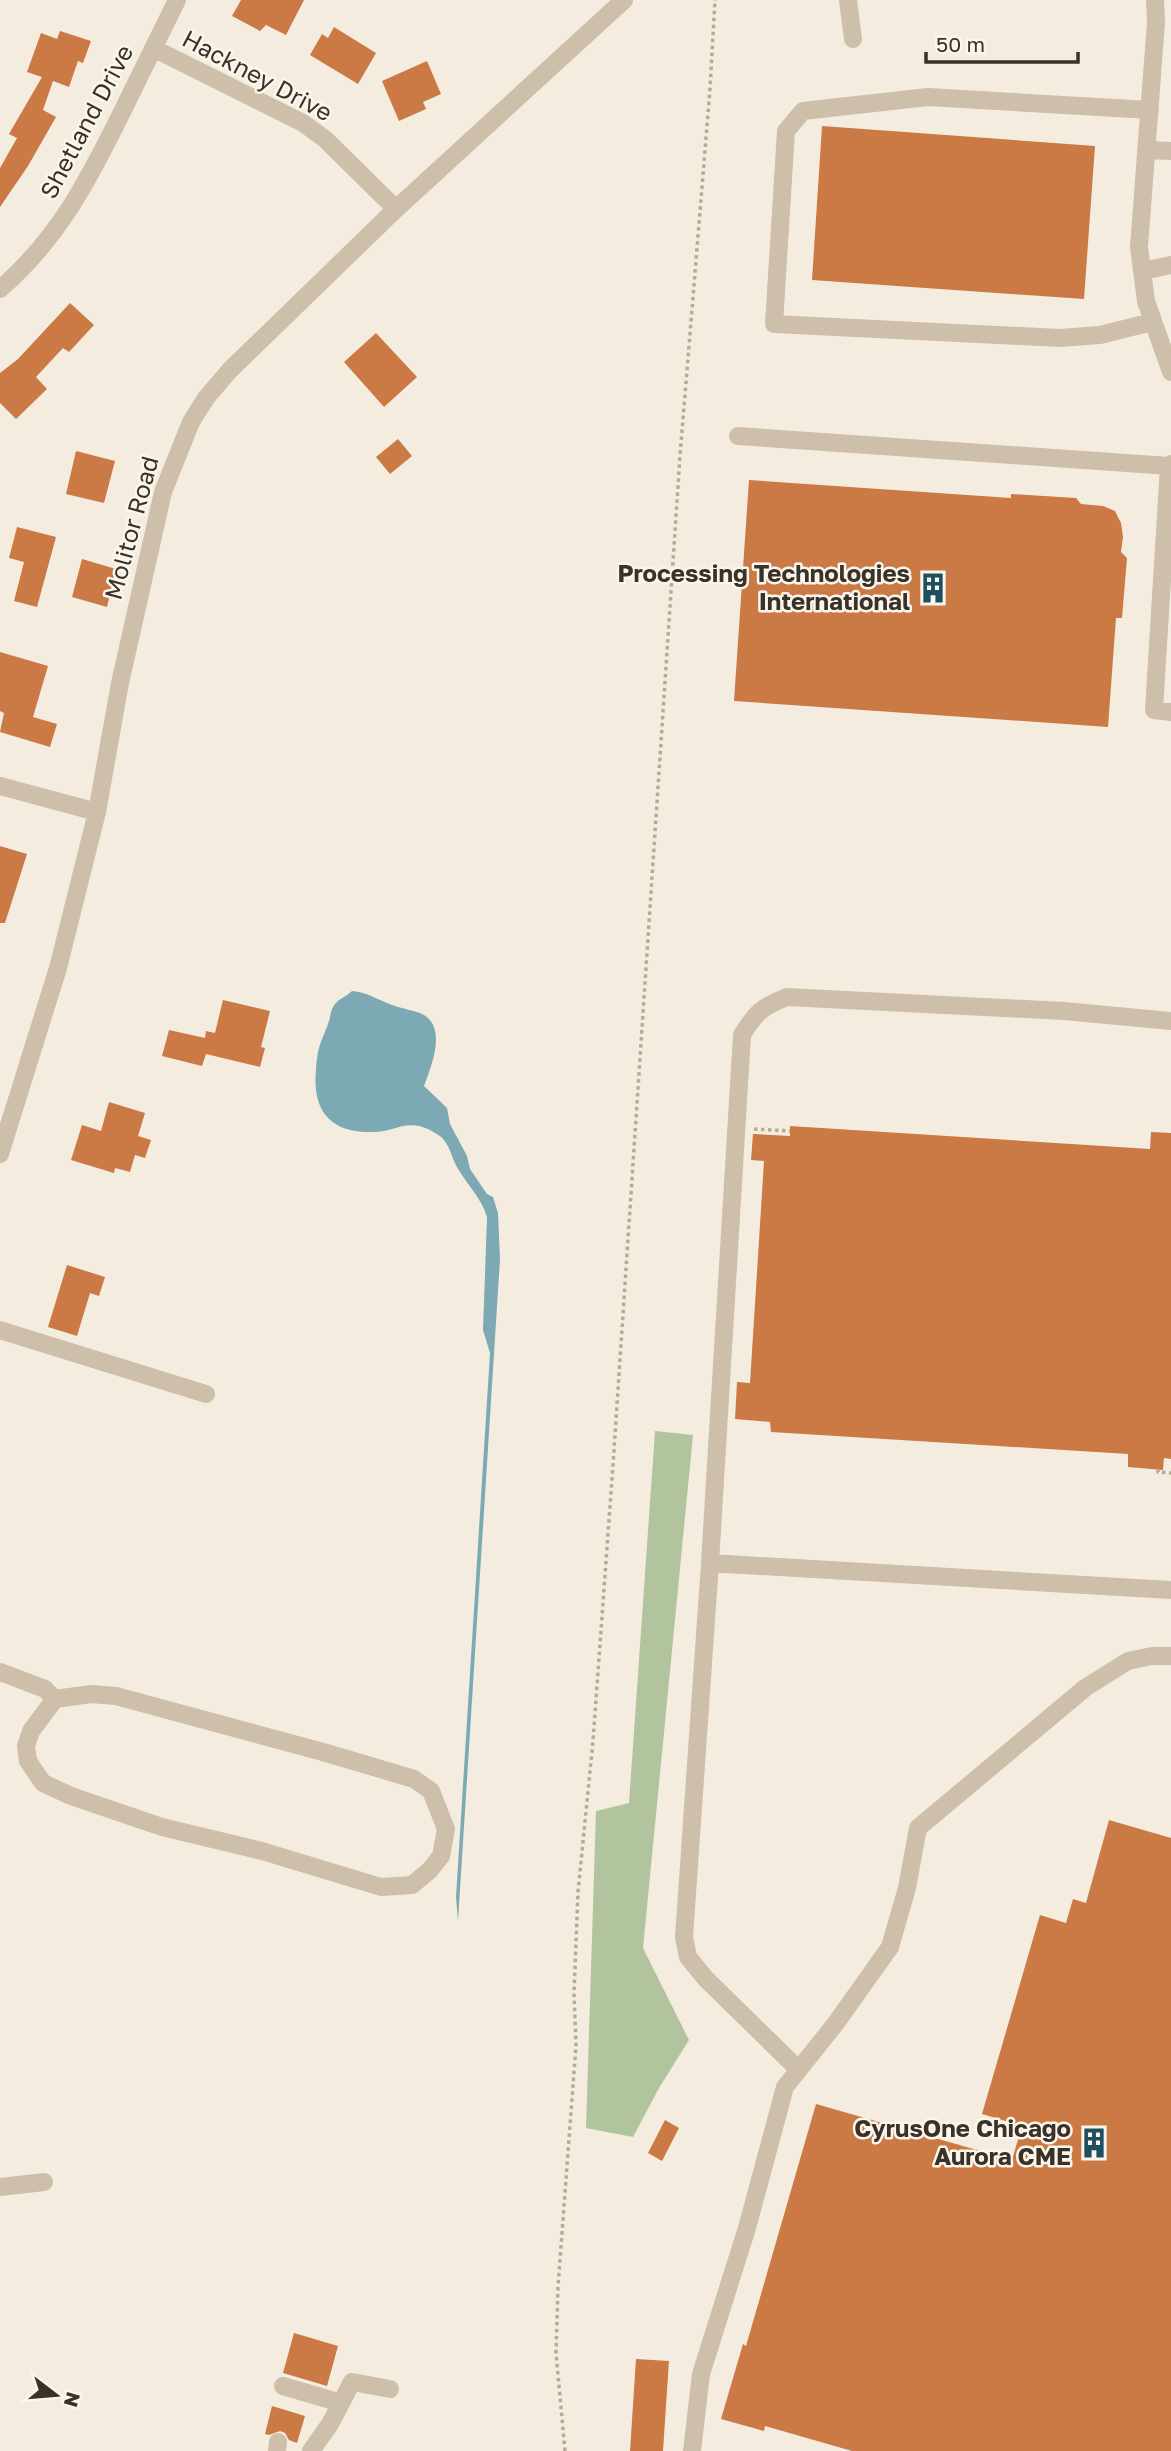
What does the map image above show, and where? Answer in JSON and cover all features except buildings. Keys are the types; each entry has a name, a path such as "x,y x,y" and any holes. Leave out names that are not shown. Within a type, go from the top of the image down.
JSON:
{"street":[{"name":"Shetland Drive","path":"0,289 32,259 71,208 89,178 177,0"},
{"name":"Molitor Road","path":"0,1154 58,968 97,812 120,683 157,516 167,481 191,422 206,398 230,370 396,209 624,0"},
{"path":"848,0 853,39"},
{"path":"1155,0 1150,110 1139,247 1152,322 1171,372"},
{"name":"Hackney Drive","path":"153,48 303,123 326,139 396,209"},
{"path":"1150,110 928,97 803,111 786,131 774,324 1060,338 1100,335 1152,322"},
{"path":"1146,150 1171,151"},
{"path":"1142,271 1171,265"},
{"path":"738,436 1170,465 1154,710 1171,712"},
{"path":"0,786 97,812"},
{"path":"799,2070 706,1979 688,1957 684,1937 742,1035 755,1014 766,1005 788,997 1064,1011 1171,1021"},
{"path":"0,1330 206,1394"},
{"path":"710,1563 1171,1590"},
{"path":"692,2451 701,2374 747,2228 785,2087 836,2023 890,1947 907,1888 918,1828 1085,1688 1128,1661 1152,1656 1171,1656"},
{"path":"0,1672 45,1689 55,1699"},
{"path":"90,1694 116,1696 414,1779 431,1791 446,1829 441,1856 430,1870 412,1885 381,1887 262,1851 162,1827 71,1796 43,1783 28,1761 26,1746 31,1731 55,1699 90,1694"},
{"path":"0,2188 44,2182"},
{"path":"312,2451 352,2382 390,2389"},
{"path":"283,2386 341,2403"}],"path":[{"path":"565,2451 556,2327 576,2045 579,1892 612,1479 680,456 715,0"},
{"path":"748,1129 790,1131"},
{"path":"1158,1469 1158,1472 1171,1473"}],"green space":[{"path":"655,1431 693,1435 643,1948 689,2040 633,2137 586,2128 596,1811 629,1803"}],"water":[{"path":"352,991 420,1013 431,1021 435,1029 435,1049 424,1086 447,1108 450,1124 467,1156 470,1169 487,1194 493,1197 498,1213 500,1259 458,1921 456,1897 490,1353 483,1330 487,1217 447,1145 438,1135 414,1125 373,1132 345,1128 335,1124 321,1108 316,1084 319,1050 333,1006"}],"place":[{"name":"Processing Technologies International","path":"933,588"},
{"name":"CyrusOne Chicago Aurora CME","path":"1094,2143"}]}
